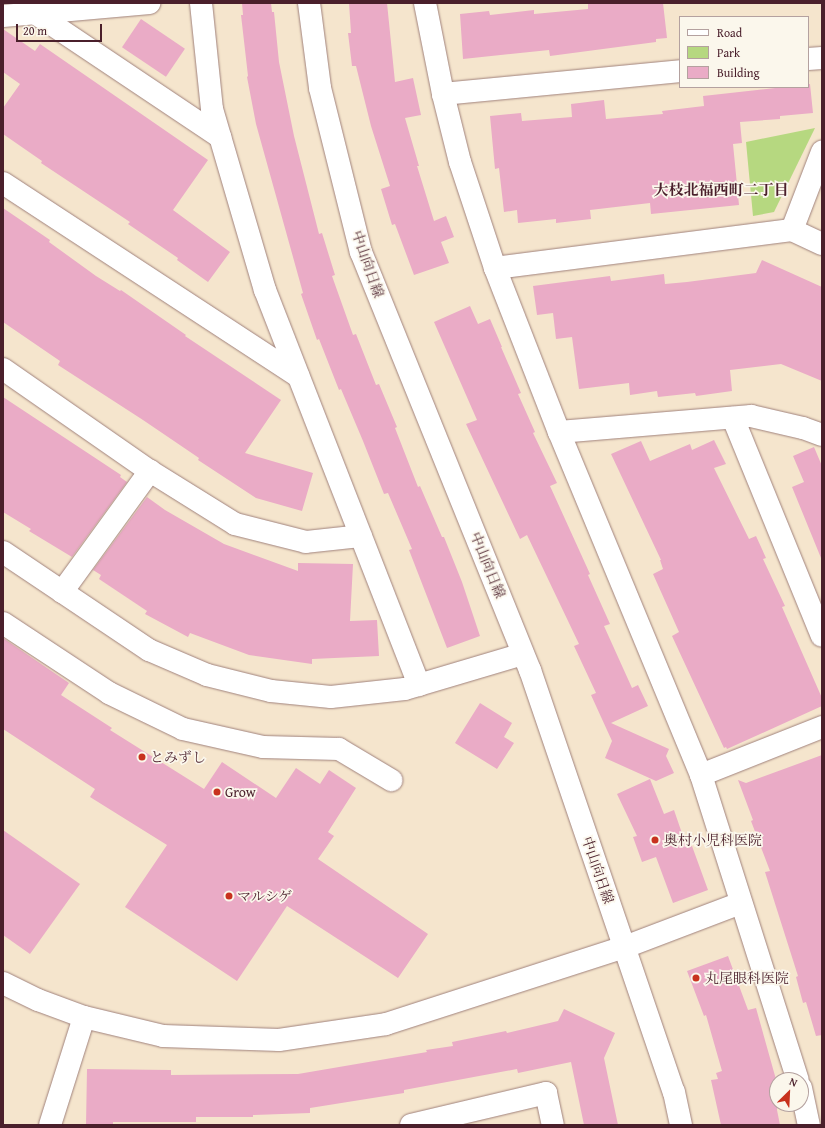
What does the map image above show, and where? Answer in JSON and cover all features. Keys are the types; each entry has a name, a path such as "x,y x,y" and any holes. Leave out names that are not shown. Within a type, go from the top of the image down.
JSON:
{"street":[{"path":"3,16 148,3"},
{"path":"201,3 212,109 265,290 419,685"},
{"name":"中山向日線","path":"309,3 320,88 361,252 523,654 674,1092 681,1125"},
{"path":"425,3 443,94 460,162 495,268 559,432 700,775 741,903 800,1072"},
{"path":"35,13 220,137"},
{"path":"809,59 822,58"},
{"path":"443,94 679,71"},
{"path":"792,230 822,152"},
{"path":"3,183 298,376"},
{"path":"495,268 792,230 822,244"},
{"path":"3,369 150,471 235,524 306,542 361,536"},
{"path":"559,432 751,416 803,428 822,435"},
{"path":"733,418 822,636"},
{"path":"62,592 150,471"},
{"path":"3,552 149,650 207,674 264,689 331,696 405,689 523,654"},
{"path":"3,623 109,693 183,729 263,747 339,749 391,780"},
{"path":"700,775 822,727"},
{"path":"3,983 38,1000 84,1017 163,1036 278,1040 386,1024 625,948 741,903"},
{"path":"50,1125 84,1017"},
{"path":"411,1125 546,1093 553,1125"},
{"path":"808,1112 809,1125"}],"green space":[{"path":"815,128 774,212 753,216 746,142"}],"building":[{"path":"242,3 271,3 272,12 274,12 279,62 294,136 319,234 322,233 335,275 332,276 353,335 356,334 376,385 379,384 397,427 395,428 418,487 420,486 442,537 444,537 462,582 480,636 447,648 409,550 412,549 388,493 384,494 341,389 339,390 319,339 317,340 301,294 303,293 256,124 247,77 241,15 243,15"},
{"path":"349,3 387,3 395,82 413,78 421,115 405,118 419,166 417,166 434,221 446,216 454,237 441,242 449,263 414,275 395,224 392,225 381,189 390,186 371,126 356,66 352,66 348,33 351,33"},
{"path":"588,3 663,3 667,38 656,39 656,42 550,56 549,50 463,59 460,14 489,11 490,15 534,10 534,14 588,9"},
{"path":"141,19 185,49 166,77 122,47"},
{"path":"3,29 35,51 40,44 208,160 173,210 230,252 208,282 177,260 178,258 128,224 130,222 41,163 42,161 3,134 3,108 20,84 3,72"},
{"path":"810,84 813,113 780,116 780,119 740,122 742,143 733,144 739,205 651,214 650,203 590,210 591,219 556,223 556,219 518,223 517,210 504,212 499,168 495,169 490,116 521,113 522,121 572,117 571,104 604,100 606,119 663,114 662,111 704,106 703,96 775,88 809,88"},
{"path":"3,208 50,240 49,242 96,276 120,291 121,290 186,335 185,336 281,400 245,453 313,473 302,511 256,498 198,460 199,458 143,420 58,365 60,361 3,322"},
{"path":"762,260 822,287 822,381 781,364 730,370 732,391 696,396 695,393 658,397 657,391 630,395 629,383 579,389 572,337 556,339 553,313 537,315 533,286 610,276 611,281 664,274 665,284 687,282 756,273"},
{"path":"470,306 478,324 490,319 521,393 518,394 535,432 533,433 557,483 550,486 590,574 588,575 610,624 604,626 632,688 638,685 648,706 611,723 669,749 666,756 674,773 656,781 605,758 612,741 591,695 596,693 574,646 579,644 527,535 520,539 466,424 477,420 434,322"},
{"path":"3,397 121,475 120,477 127,482 72,557 29,531 31,529 3,512"},
{"path":"714,440 726,464 714,468 749,539 756,536 766,558 763,559 785,606 782,607 822,698 822,706 727,749 726,747 724,748 672,636 679,632 653,574 663,569 661,560 611,454 641,441 650,461 690,444 692,450"},
{"path":"814,447 822,466 821,558 792,487 804,482 793,456"},
{"path":"147,497 165,510 224,544 298,571 298,563 353,564 350,621 377,620 379,656 312,659 312,664 249,655 190,633 188,637 145,614 147,611 99,579 101,575 93,570"},
{"path":"3,638 69,683 61,695 112,728 110,730 204,789 222,762 276,798 296,768 320,784 329,770 356,788 328,832 334,836 318,859 428,934 398,978 287,906 237,981 125,907 167,845 90,797 95,789 3,729"},
{"path":"480,703 512,723 504,737 514,743 497,769 455,743"},
{"path":"822,755 822,1035 816,1036 806,1002 803,1003 796,977 798,976 765,872 770,871 751,821 753,820 738,780 746,783"},
{"path":"650,779 664,814 674,810 687,848 692,846 708,890 673,903 656,857 642,862 633,837 637,836 617,794"},
{"path":"3,830 80,884 30,954 3,935"},
{"path":"728,956 748,1010 756,1008 774,1072 769,1072 769,1112 777,1112 780,1125 721,1125 711,1080 718,1079 716,1073 722,1071 706,1015 704,1016 687,971"},
{"path":"564,1009 615,1033 604,1058 618,1125 584,1125 571,1062 518,1073 517,1069 404,1090 404,1093 310,1108 310,1113 253,1115 253,1117 196,1117 196,1122 113,1122 113,1125 86,1125 87,1069 171,1070 171,1075 298,1074 427,1052 426,1050 453,1046 452,1042 506,1031 507,1033 558,1021"}],"place":[{"name":"とみずし","path":"142,757"},
{"name":"Grow","path":"217,792"},
{"name":"奥村小児科医院","path":"655,840"},
{"name":"マルシゲ","path":"229,896"},
{"name":"丸尾眼科医院","path":"696,978"}],"district":[{"name":"大枝北福西町二丁目","path":"721,190"}]}
